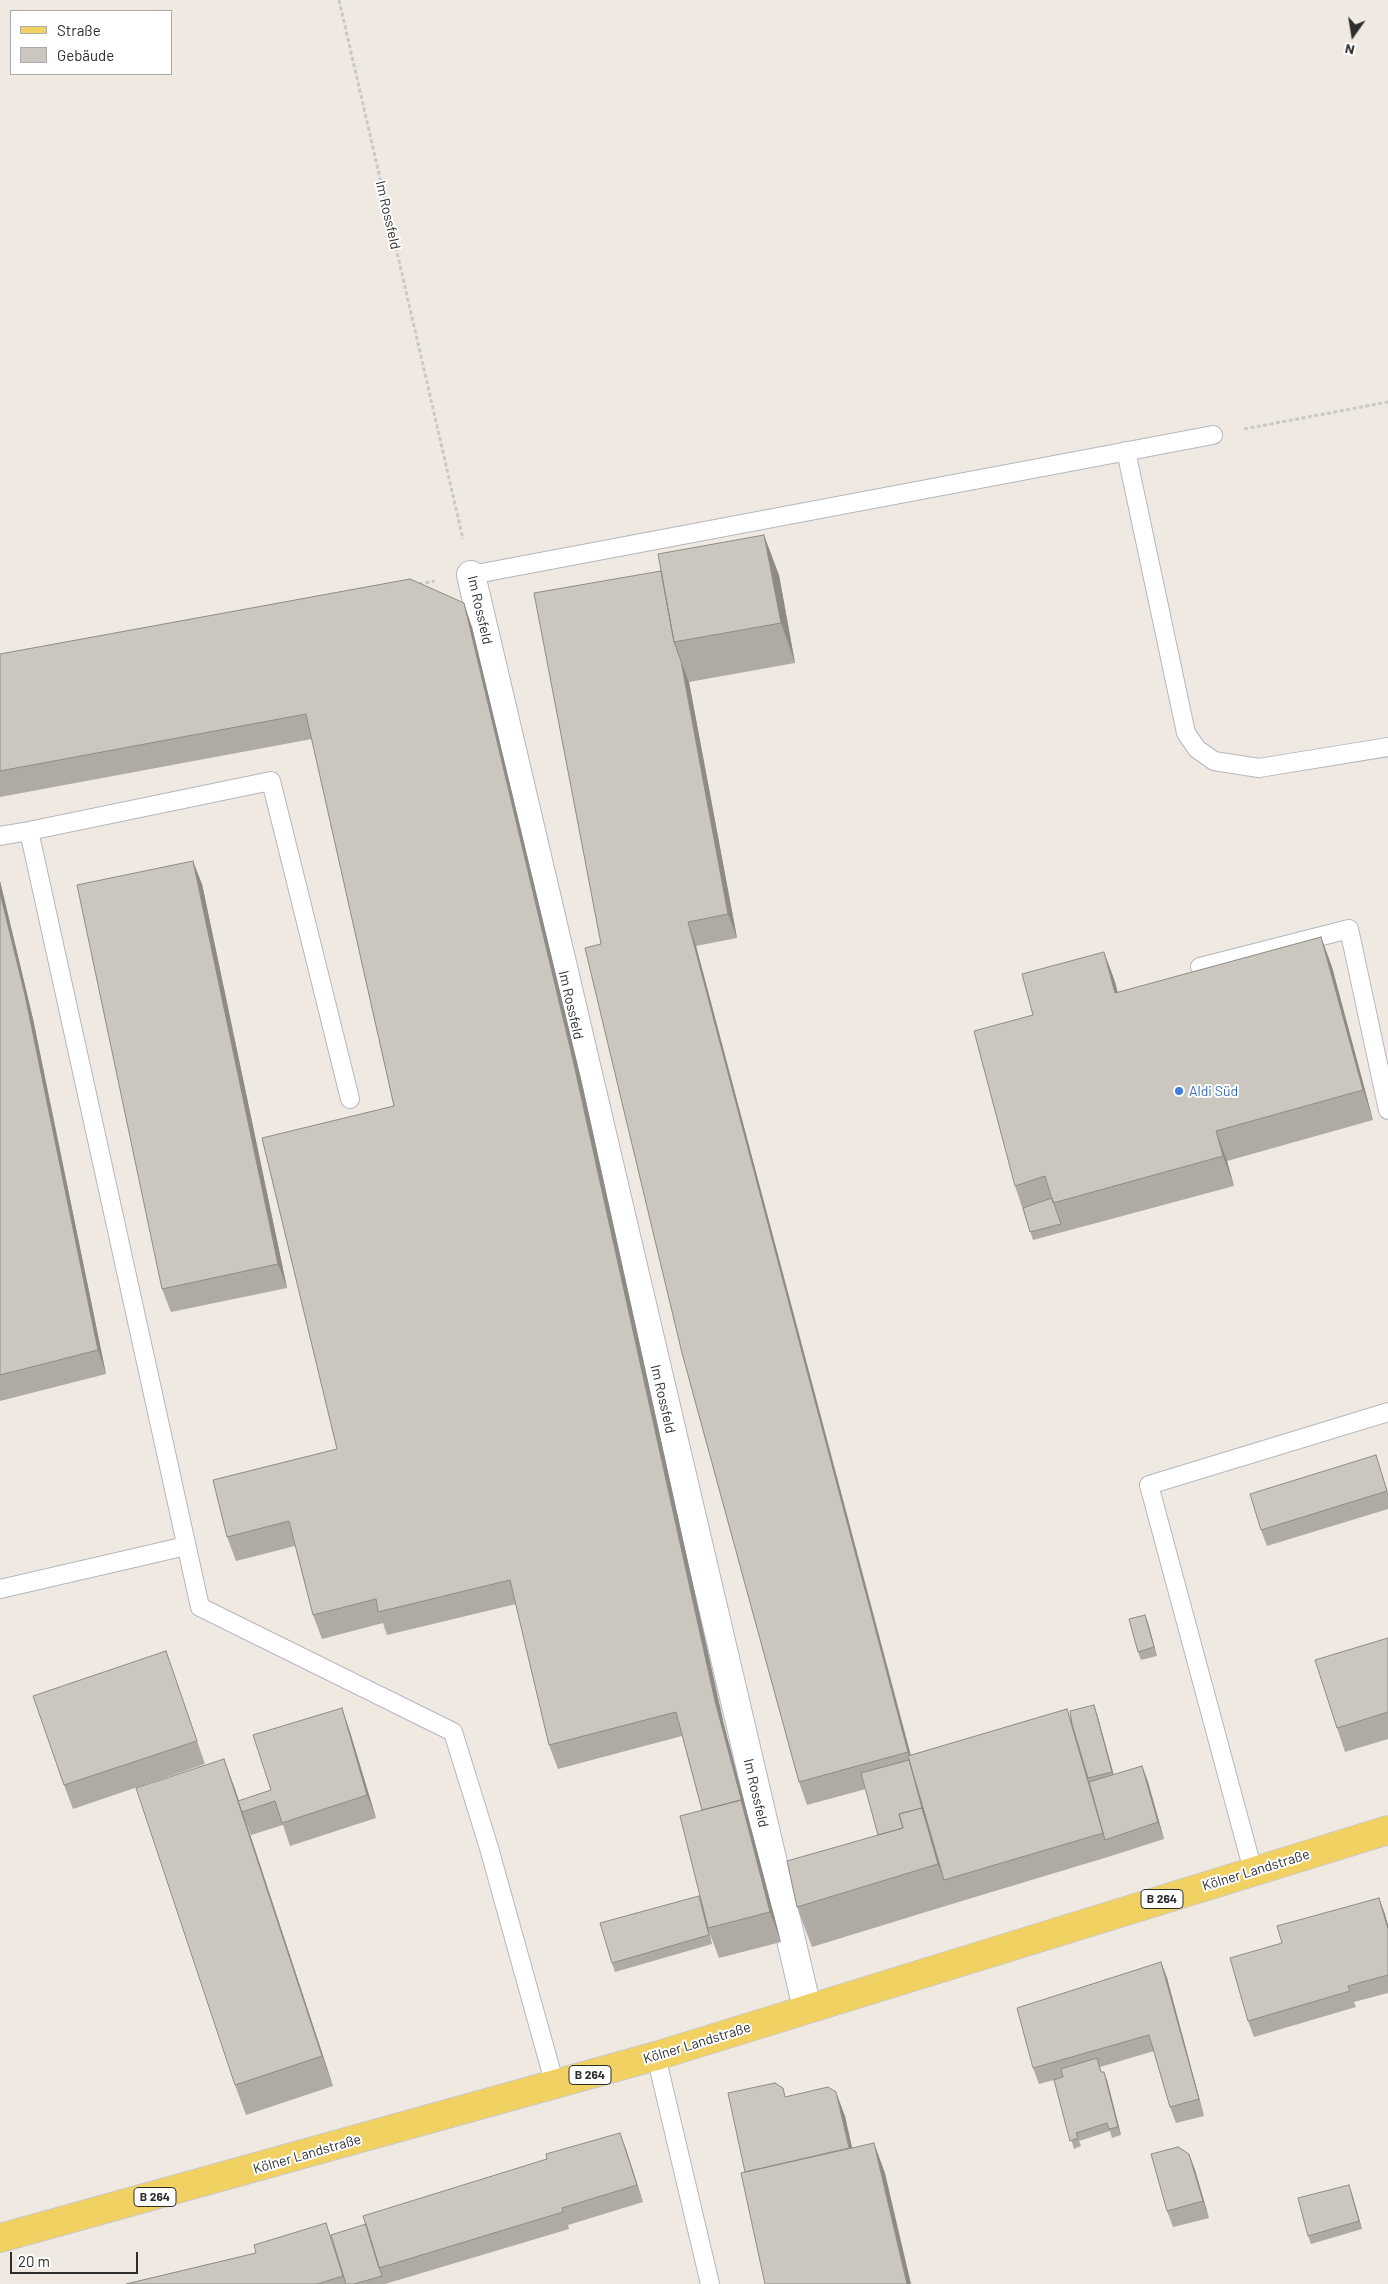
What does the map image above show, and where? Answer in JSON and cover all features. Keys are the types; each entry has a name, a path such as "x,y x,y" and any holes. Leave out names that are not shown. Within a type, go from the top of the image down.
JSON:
{"main road":[{"name":"Kölner Landstraße","path":"0,2238 656,2056 1388,1830"}],"street":[{"name":"Im Rossfeld","path":"472,574 807,2008"}],"lane":[{"path":"472,574 1213,435"},
{"path":"1126,452 1186,733 1196,749 1214,761 1259,768 1388,747"},
{"path":"0,836 271,781 350,1099"},
{"path":"29,831 200,1607 453,1732 489,1848 555,2085"},
{"path":"1200,967 1349,929 1388,1110"},
{"path":"1253,1871 1149,1485 1388,1412"},
{"path":"0,1589 186,1546"},
{"path":"656,2056 710,2284"}],"path":[{"name":"Im Rossfeld","path":"339,0 472,574"},
{"path":"1213,435 1388,402"},
{"path":"412,586 472,574"}],"building":[{"path":"764,535 781,623 674,642 658,554"},
{"path":"661,571 674,642 681,661 728,914 688,922 908,1752 799,1782 682,1353 585,948 601,944 534,593"},
{"path":"410,579 464,603 573,1060 715,1701 743,1806 741,1800 702,1810 676,1712 549,1745 510,1580 378,1612 376,1599 313,1615 289,1521 227,1537 213,1480 337,1449 262,1138 394,1106 306,714 0,771 0,654"},
{"path":"193,861 278,1264 162,1289 77,885"},
{"path":"0,893 25,995 98,1350 0,1375"},
{"name":"Aldi Süd","path":"1321,937 1363,1090 1216,1131 1223,1156 1053,1203 1045,1176 1015,1186 974,1031 1033,1015 1022,974 1104,952 1115,993"},
{"path":"1052,1198 1061,1224 1030,1232 1023,1208"},
{"path":"1376,1455 1387,1491 1261,1530 1250,1494"},
{"path":"1145,1615 1154,1647 1138,1652 1129,1619"},
{"path":"1388,1638 1388,1712 1337,1728 1315,1660"},
{"path":"166,1651 197,1741 64,1785 33,1696"},
{"path":"1094,1705 1112,1772 1088,1778 1070,1711"},
{"path":"342,1708 367,1795 282,1823 275,1801 242,1812 238,1801 271,1790 253,1735"},
{"path":"1067,1709 1103,1833 944,1880 908,1756"},
{"path":"224,1759 322,2056 235,2085 136,1788"},
{"path":"909,1760 924,1815 922,1808 899,1814 903,1828 878,1835 861,1773"},
{"path":"1142,1766 1158,1822 1105,1840 1089,1782"},
{"path":"741,1800 770,1912 708,1928 680,1816"},
{"path":"922,1808 938,1864 797,1907 787,1861 903,1828 899,1814"},
{"path":"699,1896 709,1935 612,1963 600,1923"},
{"path":"1379,1898 1388,1929 1388,1975 1348,1986 1350,1991 1248,2021 1230,1958 1282,1943 1277,1926"},
{"path":"1161,1962 1199,2099 1170,2107 1149,2035 1033,2068 1017,2008"},
{"path":"1097,2058 1101,2072 1104,2072 1118,2127 1109,2129 1107,2123 1076,2133 1078,2138 1070,2141 1054,2080 1063,2077 1061,2069"},
{"path":"775,2083 783,2088 785,2097 828,2087 836,2092 849,2148 745,2172 728,2093"},
{"path":"620,2133 637,2185 562,2208 563,2212 379,2268 363,2216 547,2159 546,2154"},
{"path":"874,2143 907,2284 765,2284 741,2173"},
{"path":"1178,2147 1189,2154 1203,2201 1167,2211 1151,2154"},
{"path":"1349,2185 1359,2221 1308,2236 1298,2198"},
{"path":"326,2223 343,2276 317,2284 126,2284 256,2253 254,2245"},
{"path":"366,2224 382,2276 354,2284 346,2284 331,2235"}],"place":[{"name":"Aldi Süd","path":"1179,1091"}]}
